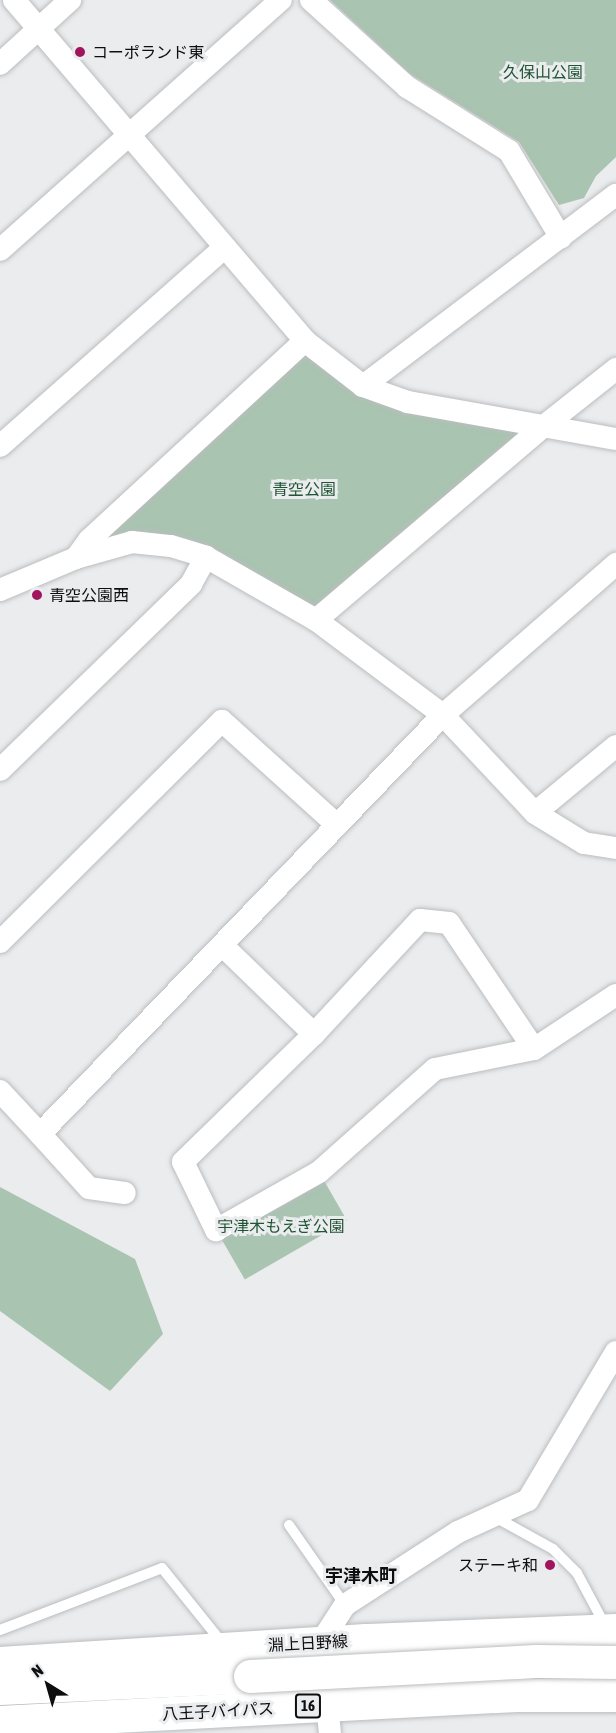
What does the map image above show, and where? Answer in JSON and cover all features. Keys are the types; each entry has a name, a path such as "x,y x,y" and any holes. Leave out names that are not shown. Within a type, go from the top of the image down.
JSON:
{"highway":[{"name":"八王子バイパス","path":"0,1688 536,1661 616,1662"},
{"name":"八王子バイパス","path":"0,1722 328,1719 516,1695 616,1695"}],"main road":[{"name":"淵上日野線","path":"0,1663 321,1642 612,1630"},
{"path":"321,1642 328,1719"}],"street":[{"path":"14,0 305,341 363,386 408,402 616,439"},
{"path":"0,64 70,0"},
{"path":"0,250 281,0"},
{"path":"311,0 407,87 509,151 561,238"},
{"path":"363,386 616,195"},
{"path":"0,446 225,246"},
{"path":"76,558 89,540 305,341"},
{"path":"316,621 544,426 616,369"},
{"path":"0,590 76,558 132,542 171,546 206,557 316,621 443,715 535,813 584,843 616,848"},
{"path":"0,770 191,584 206,557"},
{"path":"40,1134 443,715 616,564"},
{"path":"0,942 222,722 337,825"},
{"path":"535,813 616,747"},
{"path":"534,1049 449,923 420,920 314,1034 183,1162 216,1230 319,1172 435,1069 534,1049 616,995"},
{"path":"222,945 314,1034"},
{"path":"0,1091 89,1188 125,1192"},
{"path":"321,1642 345,1605 458,1532 528,1500 616,1352"}],"lane":[{"path":"495,1517 553,1549 577,1573 612,1630"},
{"path":"289,1525 345,1605"},
{"path":"0,1630 162,1568 226,1648"},
{"path":"0,1648 0,1663"}],"green space":[{"name":"久保山公園","path":"330,0 616,0 616,157 596,176 584,198 559,205 519,142 410,74"},
{"name":"青空公園","path":"305,341 363,386 544,426 316,620 206,557 89,540"},
{"name":"宇津木もえぎ公園","path":"319,1172 347,1220 245,1279 217,1231"},
{"path":"0,1187 135,1259 163,1334 110,1391 0,1311"}],"place":[{"name":"コーポランド東","path":"80,52"},
{"name":"青空公園西","path":"37,595"},
{"name":"ステーキ和","path":"550,1565"}],"district":[{"name":"宇津木町","path":"361,1576"}]}
